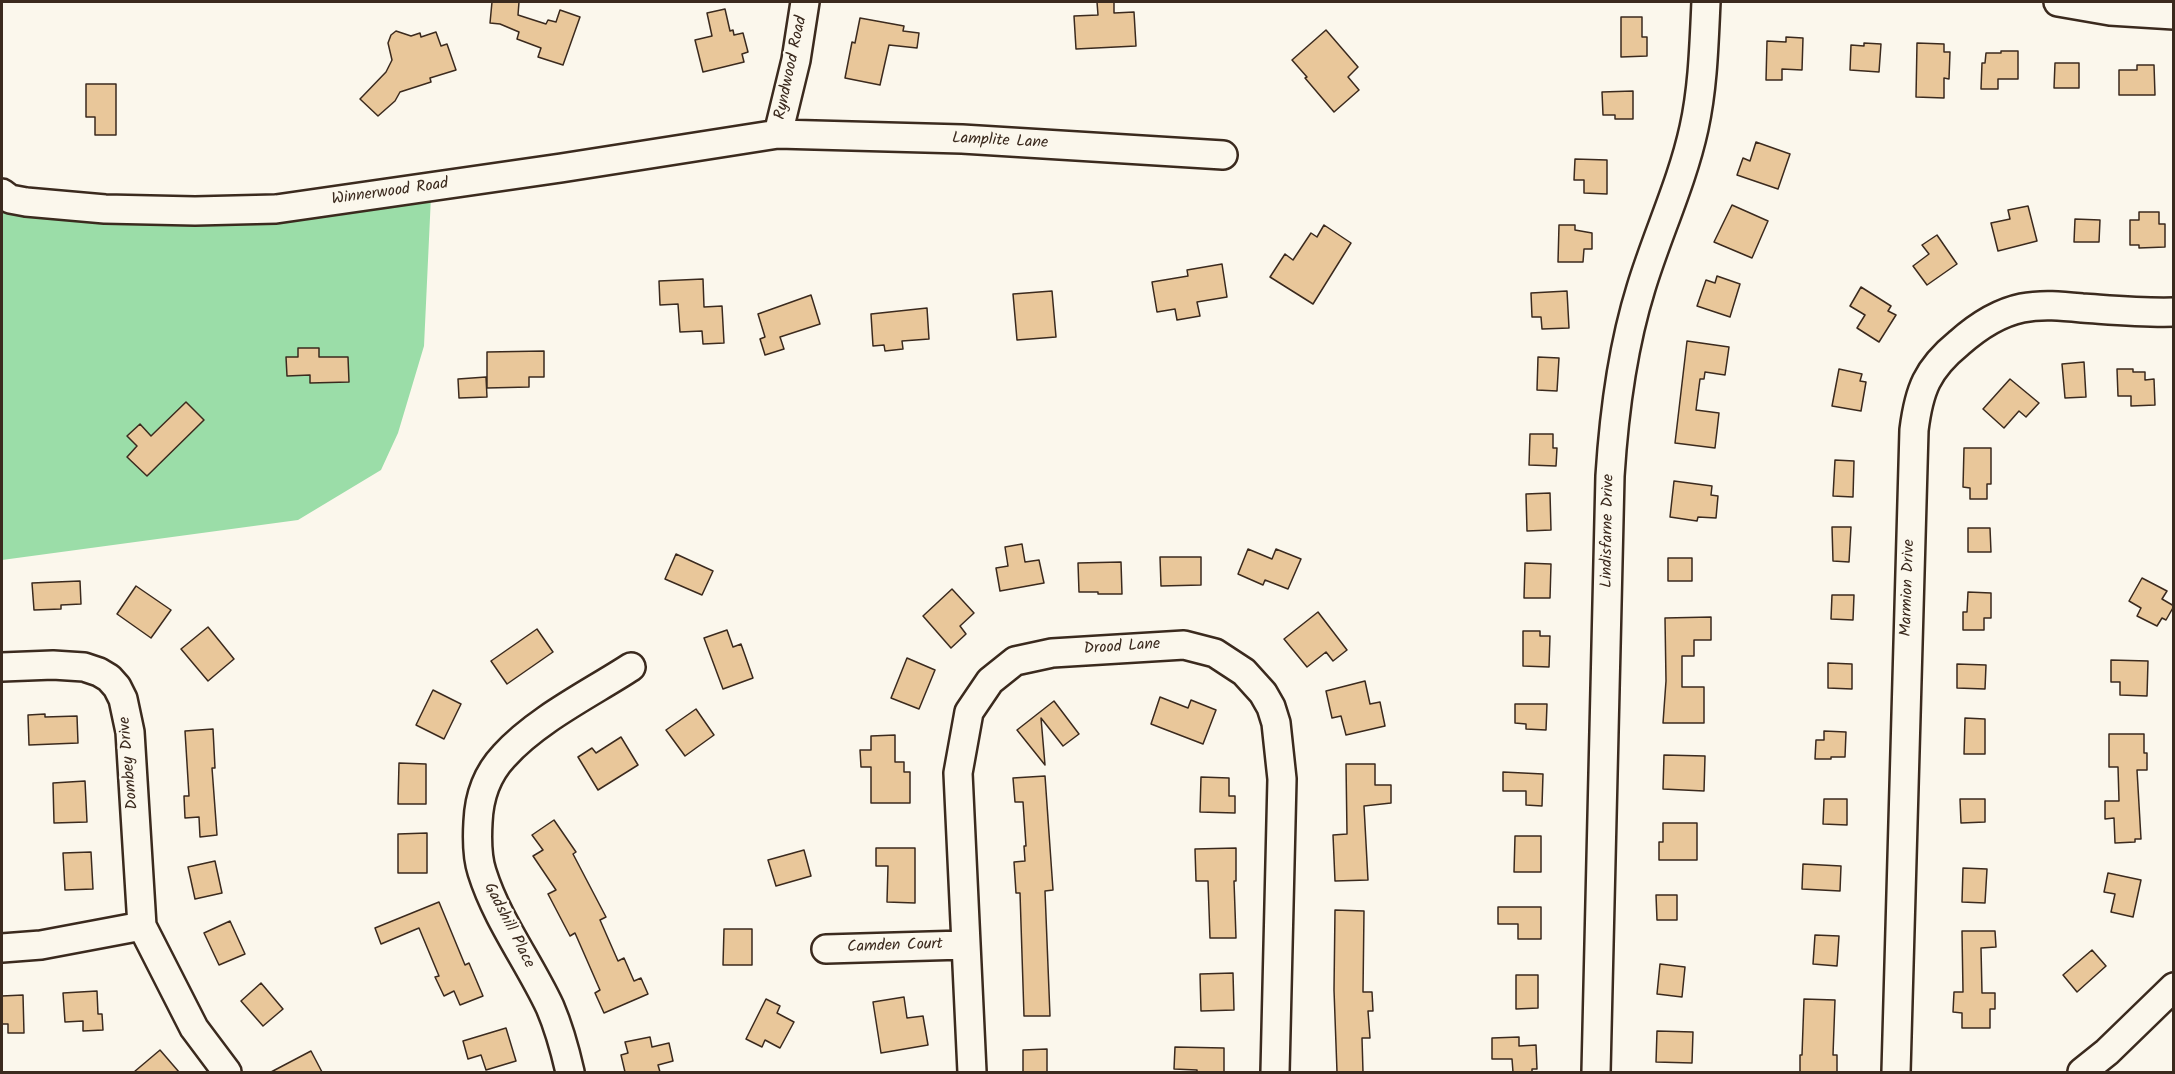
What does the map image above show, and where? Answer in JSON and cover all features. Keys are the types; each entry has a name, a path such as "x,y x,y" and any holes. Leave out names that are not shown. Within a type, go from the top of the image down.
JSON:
{"street":[{"name":"Ryndwood Road","path":"778,134 796,60 805,2"},
{"name":"Lindisfarne Drive","path":"1596,1072 1612,437 1619,385 1640,291 1694,127 1702,68 1706,2"},
{"path":"2058,2 2110,11 2174,15"},
{"name":"Lamplite Lane","path":"778,134 962,140 1223,155"},
{"name":"Winnerwood Road","path":"2,193 10,199 26,202 105,208 195,212 276,210 778,134"},
{"name":"Marmion Drive","path":"1896,1072 1914,430 1917,401 1924,384 1938,363 1953,348 1969,334 2005,313 2037,306 2174,312"},
{"name":"Drood Lane","path":"972,1072 964,945 958,773 969,712 990,681 1015,661 1052,653 1184,645 1215,653 1244,672 1255,683 1271,707 1276,723 1282,779 1275,1072"},
{"name":"Dombey Drive","path":"2,668 74,666 99,672 117,687 123,699 130,732 142,926 194,1028 227,1072"},
{"name":"Gadshill Place","path":"570,1072 561,1034 550,1008 490,894 481,870 478,852 478,812 488,779 505,755 549,718 631,667"},
{"path":"2,948 41,945 142,926"},
{"name":"Camden Court","path":"826,949 964,945"},
{"path":"2082,1072 2133,1028 2174,987"}],"green space":[{"path":"431,196 424,346 398,433 381,470 298,520 2,560 2,213 4,209 15,213 223,224 274,219"}],"building":[{"path":"492,2 519,2 518,15 546,24 548,20 556,22 560,10 580,17 563,65 538,57 541,48 517,39 519,32 500,24 490,23"},
{"path":"1097,2 1114,2 1114,13 1134,12 1136,46 1076,49 1074,16 1098,15"},
{"path":"725,9 730,31 733,30 734,35 743,33 748,52 742,54 744,62 703,72 695,40 712,36 707,13"},
{"path":"1621,17 1642,17 1642,37 1647,37 1647,56 1621,57"},
{"path":"860,18 904,26 903,31 919,33 917,48 889,45 880,85 845,78 852,42 855,43"},
{"path":"1326,30 1358,67 1348,77 1359,90 1334,112 1292,60"},
{"path":"396,31 411,36 420,33 421,37 436,32 441,46 447,44 456,70 430,78 431,82 400,92 395,101 378,116 360,99 386,72 392,60 388,43 391,35"},
{"path":"1786,37 1803,38 1802,70 1782,69 1782,80 1766,80 1767,41 1786,42"},
{"path":"1864,43 1881,44 1879,72 1850,70 1851,45 1864,46"},
{"path":"1917,43 1944,44 1944,52 1950,52 1949,79 1944,78 1944,98 1916,97"},
{"path":"2001,51 2018,51 2018,79 1998,79 1998,89 1981,89 1982,63 1985,63 1986,53 2001,53"},
{"path":"2055,63 2079,63 2079,88 2054,88"},
{"path":"2137,65 2154,65 2155,95 2119,95 2119,70 2137,70"},
{"path":"86,84 116,84 116,135 95,135 95,117 86,117"},
{"path":"1633,91 1633,119 1615,119 1615,115 1603,115 1602,92"},
{"path":"1756,142 1790,154 1778,189 1737,175 1743,158 1750,161"},
{"path":"1575,159 1607,160 1607,194 1584,193 1584,180 1574,180"},
{"path":"1732,205 1768,221 1752,258 1714,242"},
{"path":"2028,206 2037,241 1998,251 1991,223 2010,219 2008,210"},
{"path":"2139,212 2159,212 2159,224 2165,224 2165,247 2139,248 2139,245 2130,245 2130,220 2139,220"},
{"path":"2075,219 2100,220 2099,242 2074,242"},
{"path":"1324,225 1351,243 1313,304 1270,277 1285,254 1293,260 1311,233 1317,237"},
{"path":"1559,225 1575,225 1575,230 1592,233 1592,249 1584,249 1583,262 1558,262"},
{"path":"1937,235 1957,264 1927,285 1913,266 1929,254 1922,245"},
{"path":"1222,264 1227,297 1197,302 1200,316 1177,320 1175,309 1157,312 1152,282 1188,276 1187,270"},
{"path":"1717,276 1740,284 1730,317 1697,306 1706,280 1715,283"},
{"path":"703,279 704,307 722,306 724,343 703,344 702,331 680,332 678,304 660,305 659,281"},
{"path":"1861,287 1891,306 1888,311 1896,315 1879,342 1857,328 1865,315 1850,306"},
{"path":"1052,291 1056,337 1017,340 1013,294"},
{"path":"1567,291 1569,328 1542,329 1541,317 1532,317 1531,293"},
{"path":"811,295 820,324 780,337 784,349 765,355 760,339 765,337 758,314"},
{"path":"927,308 929,339 902,341 903,349 885,351 884,345 873,346 871,314"},
{"path":"1687,341 1729,347 1725,375 1705,372 1704,379 1700,379 1696,410 1719,413 1715,448 1675,443"},
{"path":"298,348 319,348 319,357 348,357 349,382 310,383 310,375 287,376 286,357 298,357"},
{"path":"544,351 544,377 529,377 529,387 487,388 487,352"},
{"path":"1538,357 1559,358 1557,391 1537,390"},
{"path":"2084,362 2086,397 2065,398 2062,364"},
{"path":"1839,369 1862,374 1860,381 1866,382 1861,411 1832,406"},
{"path":"2117,369 2145,372 2145,380 2154,379 2155,405 2131,406 2131,396 2118,396"},
{"path":"486,377 487,397 459,398 458,379"},
{"path":"2010,379 2039,403 2026,417 2019,411 2004,428 1983,409"},
{"path":"186,402 204,420 147,476 127,457 137,446 127,436 140,424 151,436"},
{"path":"1530,434 1553,434 1553,448 1557,448 1556,466 1529,465"},
{"path":"1964,448 1991,448 1991,484 1987,484 1987,499 1970,499 1970,488 1963,487"},
{"path":"1835,460 1854,461 1853,497 1833,496"},
{"path":"1674,481 1712,486 1711,495 1718,496 1716,518 1698,517 1697,521 1670,517"},
{"path":"1550,493 1551,530 1527,531 1526,494"},
{"path":"1832,527 1851,527 1849,562 1833,561"},
{"path":"1968,528 1990,528 1991,552 1968,552"},
{"path":"1022,544 1025,562 1039,560 1044,583 1000,591 996,568 1008,566 1005,547"},
{"path":"1248,549 1272,559 1276,549 1301,559 1288,589 1265,580 1263,585 1238,574"},
{"path":"676,554 713,571 702,595 665,579"},
{"path":"1160,557 1201,557 1201,585 1161,586"},
{"path":"1668,558 1692,558 1692,581 1668,581"},
{"path":"1121,562 1122,594 1079,592 1078,563"},
{"path":"1525,563 1551,564 1550,598 1524,598"},
{"path":"2142,578 2167,591 2162,599 2174,606 2166,620 2162,618 2157,626 2137,616 2141,608 2129,601"},
{"path":"80,581 81,604 61,605 61,609 34,610 32,583"},
{"path":"136,586 171,610 151,638 117,614"},
{"path":"952,589 974,613 960,626 966,634 951,648 923,616"},
{"path":"1968,592 1991,593 1991,618 1984,618 1984,630 1963,630 1963,612 1967,612"},
{"path":"1832,595 1854,595 1853,620 1831,619"},
{"path":"1318,612 1347,650 1333,661 1326,652 1307,667 1284,639"},
{"path":"1711,617 1711,640 1694,640 1694,656 1682,656 1682,687 1704,687 1704,723 1663,723 1666,681 1665,618"},
{"path":"208,627 234,659 208,681 181,649"},
{"path":"537,629 553,652 507,684 491,661"},
{"path":"727,630 733,647 741,644 753,678 723,689 704,638"},
{"path":"1523,631 1540,631 1540,636 1550,636 1549,667 1523,666"},
{"path":"907,658 935,670 919,709 891,698"},
{"path":"2111,660 2148,661 2147,696 2120,695 2120,682 2111,682"},
{"path":"1828,663 1852,664 1852,689 1828,688"},
{"path":"1957,664 1986,665 1985,689 1957,688"},
{"path":"1365,681 1370,704 1380,702 1385,726 1346,735 1341,716 1332,718 1326,691"},
{"path":"433,690 461,704 444,739 416,725"},
{"path":"1160,697 1188,708 1191,700 1216,710 1203,744 1151,724"},
{"path":"1054,701 1079,734 1063,746 1041,718 1045,765 1017,730"},
{"path":"1515,704 1547,704 1546,730 1526,729 1526,724 1515,723"},
{"path":"696,709 714,735 685,756 666,730"},
{"path":"45,714 45,717 77,716 78,743 29,745 28,715"},
{"path":"1965,718 1985,719 1985,754 1964,754"},
{"path":"213,729 215,768 212,768 217,835 200,837 199,817 185,818 184,796 189,796 185,731"},
{"path":"1824,731 1846,732 1845,757 1815,759 1816,740 1824,740"},
{"path":"2109,734 2144,734 2147,770 2137,770 2141,839 2135,839 2135,842 2115,843 2114,818 2105,819 2105,801 2119,801 2118,767 2109,767"},
{"path":"895,735 895,762 904,762 904,772 910,772 910,803 871,803 871,767 861,767 860,750 871,750 871,736"},
{"path":"621,737 638,765 598,790 578,757 592,748 596,753"},
{"path":"1664,755 1705,756 1704,791 1663,789"},
{"path":"399,763 426,764 426,804 398,804"},
{"path":"1346,764 1375,764 1375,785 1391,785 1391,803 1364,806 1368,880 1335,881 1333,835 1347,834"},
{"path":"1503,772 1543,774 1542,806 1526,805 1526,791 1503,791"},
{"path":"1045,776 1053,890 1045,891 1050,1016 1024,1016 1020,893 1016,893 1014,862 1025,861 1024,846 1026,846 1023,802 1015,802 1013,778"},
{"path":"1201,777 1229,778 1229,796 1235,796 1235,813 1200,812"},
{"path":"85,781 87,822 54,823 53,783"},
{"path":"1824,799 1847,799 1847,825 1823,824"},
{"path":"1960,799 1985,799 1985,822 1961,823"},
{"path":"554,820 576,852 573,854 606,917 600,920 618,961 624,958 634,981 641,978 648,994 604,1013 595,993 600,990 575,933 570,936 548,894 556,890 533,856 543,850 532,835"},
{"path":"1663,823 1697,823 1697,860 1659,860 1659,842 1663,842"},
{"path":"427,833 427,873 398,873 398,834"},
{"path":"1515,836 1541,836 1541,872 1514,872"},
{"path":"876,848 915,848 915,903 887,902 888,866 876,866"},
{"path":"1236,848 1236,881 1234,881 1236,938 1210,938 1208,881 1196,881 1195,849"},
{"path":"804,850 811,876 776,886 768,860"},
{"path":"91,852 93,889 65,890 63,853"},
{"path":"215,861 222,893 195,899 188,867"},
{"path":"1803,864 1841,866 1840,891 1802,889"},
{"path":"1963,868 1987,869 1985,903 1962,902"},
{"path":"2108,873 2141,880 2133,917 2111,912 2115,894 2104,892"},
{"path":"1656,895 1677,895 1677,920 1657,920"},
{"path":"439,902 465,965 469,963 483,996 460,1005 454,991 444,996 435,977 439,976 419,928 381,944 375,928"},
{"path":"1498,907 1541,907 1541,939 1518,939 1518,924 1498,924"},
{"path":"1335,910 1364,911 1363,992 1372,992 1373,1011 1368,1011 1370,1038 1362,1038 1363,1072 1337,1072 1334,990"},
{"path":"230,921 245,954 219,965 204,933"},
{"path":"724,929 752,929 752,965 723,965"},
{"path":"1962,931 1995,931 1996,947 1981,948 1982,993 1995,993 1995,1009 1990,1009 1990,1028 1962,1028 1962,1013 1953,1012 1954,992 1963,992"},
{"path":"1815,935 1839,936 1837,966 1813,964"},
{"path":"2092,950 2106,966 2077,992 2063,975"},
{"path":"1660,964 1685,967 1682,997 1657,994"},
{"path":"1233,973 1234,1010 1201,1011 1200,974"},
{"path":"1516,975 1538,975 1538,1008 1516,1009"},
{"path":"261,983 283,1009 263,1026 241,1001"},
{"path":"97,991 98,1014 102,1014 103,1030 83,1031 83,1021 65,1022 63,993"},
{"path":"23,995 24,1033 8,1033 8,1024 2,1024 2,996"},
{"path":"904,997 907,1018 923,1016 928,1045 881,1053 873,1002"},
{"path":"766,999 780,1006 777,1013 794,1022 780,1048 765,1040 762,1047 746,1039"},
{"path":"1804,999 1835,1000 1833,1055 1837,1055 1837,1072 1800,1072"},
{"path":"506,1028 516,1061 486,1070 481,1055 468,1059 463,1041"},
{"path":"1657,1031 1693,1032 1692,1063 1656,1062"},
{"path":"650,1037 652,1047 669,1043 673,1061 658,1065 660,1072 625,1072 621,1055 628,1053 625,1042"},
{"path":"1519,1037 1519,1046 1536,1045 1537,1069 1532,1069 1532,1072 1513,1072 1512,1059 1492,1059 1492,1038"},
{"path":"1175,1047 1224,1048 1224,1072 1174,1069"},
{"path":"1047,1049 1047,1072 1023,1072 1023,1050"},
{"path":"160,1050 179,1072 134,1072"},
{"path":"311,1051 322,1072 271,1072"}]}
